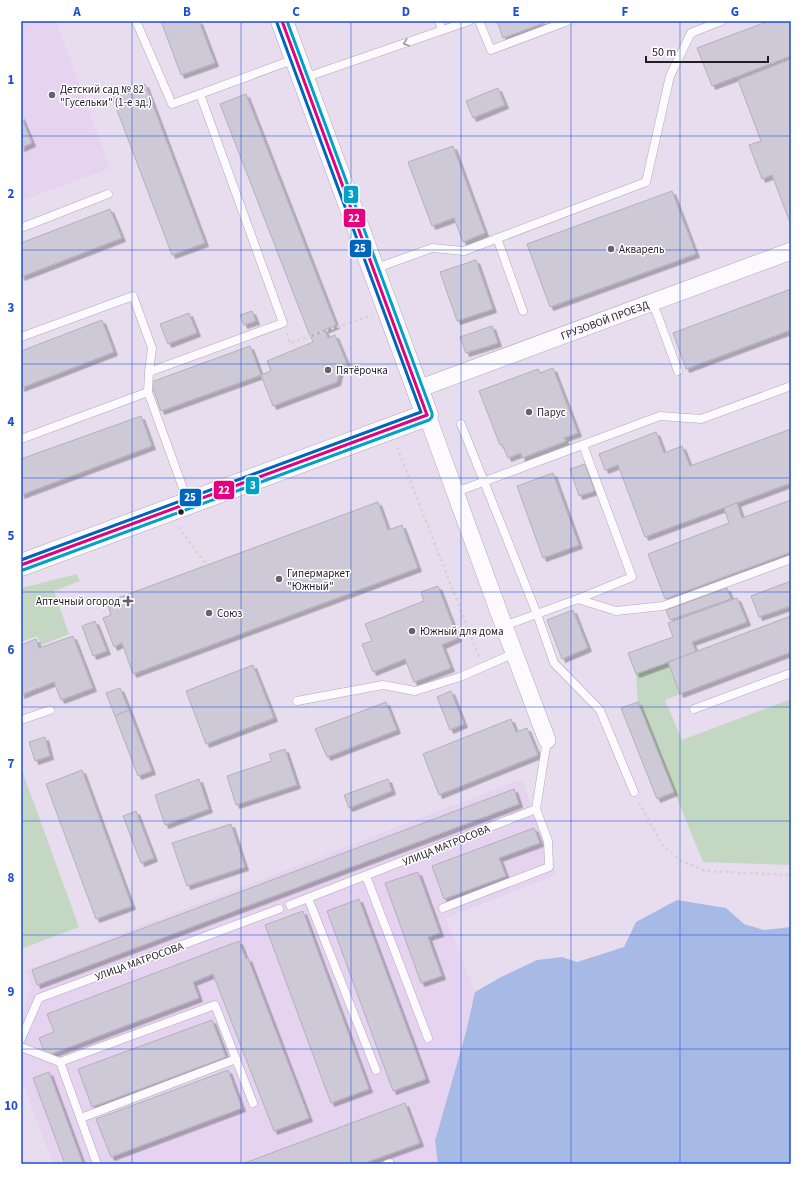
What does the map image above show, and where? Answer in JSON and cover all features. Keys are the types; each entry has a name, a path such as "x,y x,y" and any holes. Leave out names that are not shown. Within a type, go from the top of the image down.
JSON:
{"main road":[{"path":"21,565 427,415 282,21"}],"street":[{"name":"ГРУЗОВОЙ ПРОЕЗД","path":"418,389 791,251"},
{"path":"427,415 547,740"}],"lane":[{"path":"136,21 172,104 296,58"},
{"path":"439,21 442,30"},
{"path":"303,79 470,21"},
{"path":"479,21 491,50 568,21"},
{"path":"374,269 432,248 464,250 646,182 670,76 691,33 721,21"},
{"path":"149,372 283,323 200,94"},
{"path":"21,228 108,194"},
{"path":"497,238 523,311"},
{"path":"21,337 133,296 152,348 148,392 188,503"},
{"path":"652,303 678,371"},
{"path":"456,492 660,416 701,419 791,386"},
{"path":"21,439 148,392"},
{"path":"461,424 537,614 554,663 600,710 634,792"},
{"path":"504,626 578,599 632,577 583,445"},
{"path":"578,599 616,611 663,606 791,559"},
{"path":"297,701 383,685 415,691 460,676 515,653"},
{"path":"694,710 791,673"},
{"path":"21,720 50,710"},
{"path":"443,908 549,867 548,841 536,809 547,740"},
{"name":"УЛИЦА МАТРОСОВА","path":"290,905 536,809"},
{"path":"366,876 428,1038"},
{"path":"308,898 376,1070"},
{"name":"УЛИЦА МАТРОСОВА","path":"21,1039 39,998 279,909"},
{"path":"21,1047 60,1062 215,1005 253,1103"},
{"path":"81,1118 236,1059"},
{"path":"60,1062 97,1164"}],"path":[{"path":"283,323 290,343 388,309"},
{"path":"397,447 483,667"},
{"path":"170,529 178,526 207,565"},
{"path":"634,792 662,845 680,860 705,871 791,875"}],"shaded area":[{"name":"Детский сад № 82 \"Гусельки\" (1-е зд.)","path":"21,21 56,21 110,168 21,201"},
{"path":"522,779 556,875 446,918 475,992 466,1032 435,1141 438,1164 53,1164 21,1078 21,1018 31,986 26,970"}],"green space":[{"path":"77,574 80,581 54,591 69,634 41,645 37,636 21,642 21,588"},
{"path":"668,662 680,694 665,700 682,740 791,699 791,865 703,862 638,702 636,674"},
{"path":"21,773 23,773 79,927 21,949 21,924 23,923 21,918"}],"water":[{"path":"677,900 726,908 744,924 764,930 791,927 791,1164 438,1164 435,1141 466,1032 475,992 501,977 537,960 562,957 577,962 624,947 636,922"}],"building":[{"path":"161,21 199,21 215,63 181,75"},
{"path":"497,21 549,21 503,38"},
{"path":"769,21 791,21 791,56 712,86 697,48"},
{"path":"791,59 791,225 772,175 762,179 749,145 761,141 738,80"},
{"path":"145,84 205,243 172,255 112,97"},
{"path":"498,88 505,105 473,118 466,101"},
{"path":"246,94 336,325 310,336 220,104"},
{"path":"21,116 32,143 21,148"},
{"path":"453,146 485,233 463,242 454,218 432,226 408,162"},
{"name":"Акварель","path":"672,191 696,254 550,307 527,244"},
{"path":"110,209 122,238 21,277 21,243"},
{"path":"476,260 493,309 457,321 440,272"},
{"path":"791,289 791,330 686,369 673,333"},
{"path":"252,311 256,321 244,325 240,315"},
{"path":"189,313 197,333 168,344 160,324"},
{"path":"102,320 114,352 21,388 21,351"},
{"path":"492,326 498,343 466,353 460,337"},
{"path":"325,331 328,338 335,335 348,366 340,370 337,382 273,406 261,375 271,371 267,361 313,342 311,337"},
{"path":"250,346 261,375 161,411 151,382"},
{"name":"Парус","path":"553,368 578,433 564,438 566,441 522,458 521,453 508,458 502,444 500,445 479,391 538,369 540,373"},
{"path":"141,416 152,446 21,495 21,459"},
{"path":"791,429 791,483 645,537 618,465 605,470 599,454 656,432 664,453 682,446 690,466"},
{"path":"585,464 595,491 579,496 570,469"},
{"path":"553,473 579,545 543,558 517,486"},
{"path":"791,500 791,552 665,599 648,554 729,523 724,508 737,503 742,518"},
{"name":"Гипермаркет \"Южный\"","path":"378,502 388,530 402,525 418,568 133,674 122,643 114,647 103,618 111,615 107,602"},
{"path":"791,581 791,606 759,617 751,596"},
{"name":"Южный для дома","path":"438,586 458,638 442,645 451,668 414,682 405,659 373,672 362,644 372,641 365,624 424,601 421,592"},
{"path":"727,588 731,599 670,620 666,610"},
{"path":"737,598 747,622 692,642 696,652 636,674 628,653 673,637 668,623"},
{"path":"573,610 588,648 562,659 547,620"},
{"path":"791,616 791,652 680,694 668,662"},
{"path":"95,621 107,651 93,656 82,626"},
{"path":"73,636 93,688 61,700 54,682 21,695 21,645 36,639 39,648"},
{"path":"253,665 274,718 206,744 186,691"},
{"path":"120,688 129,710 115,716 106,693"},
{"path":"451,691 464,724 450,730 437,697"},
{"path":"386,702 397,730 327,757 315,729"},
{"path":"638,702 674,792 657,799 621,708"},
{"path":"129,710 152,771 138,776 115,716"},
{"path":"511,719 516,732 527,728 538,755 439,795 423,754"},
{"path":"45,737 50,756 35,761 29,742"},
{"path":"285,749 297,785 236,805 227,776 272,761 269,754"},
{"path":"82,770 132,906 96,919 46,784"},
{"path":"199,779 209,809 165,825 155,795"},
{"path":"388,779 392,791 349,808 344,795"},
{"path":"514,789 519,804 37,985 32,970"},
{"path":"136,811 154,858 141,863 123,816"},
{"path":"231,824 245,867 187,886 172,843"},
{"path":"534,828 540,843 499,858 506,876 444,899 432,866"},
{"path":"418,872 440,933 428,937 442,976 421,983 385,883"},
{"path":"359,899 426,1079 393,1091 327,911"},
{"path":"303,911 369,1089 331,1103 265,925"},
{"path":"239,941 246,959 248,958 309,1118 274,1131 213,974 193,982 199,998 46,1056 39,1038 54,1032 47,1014"},
{"path":"212,1020 226,1057 92,1107 78,1069"},
{"path":"228,1070 242,1108 111,1157 96,1119"},
{"path":"49,1072 83,1164 65,1164 33,1078"},
{"path":"405,1103 420,1143 362,1164 242,1164"}],"transit line":[{"name":"22","path":"282,21 427,415"},
{"name":"3","path":"23,570 429,420 432,417 432,413 287,21"},
{"name":"25","path":"21,560 421,412 277,23"},
{"name":"22","path":"21,565 427,415"}],"place":[{"name":"Детский сад № 82 \"Гусельки\" (1-е зд.)","path":"52,95"},
{"name":"Акварель","path":"611,249"},
{"name":"Пятёрочка","path":"328,370"},
{"name":"Парус","path":"529,412"},
{"name":"Гипермаркет \"Южный\"","path":"279,579"},
{"name":"Аптечный огород","path":"128,601"},
{"name":"Союз","path":"209,613"},
{"name":"Южный для дома","path":"412,631"}]}
